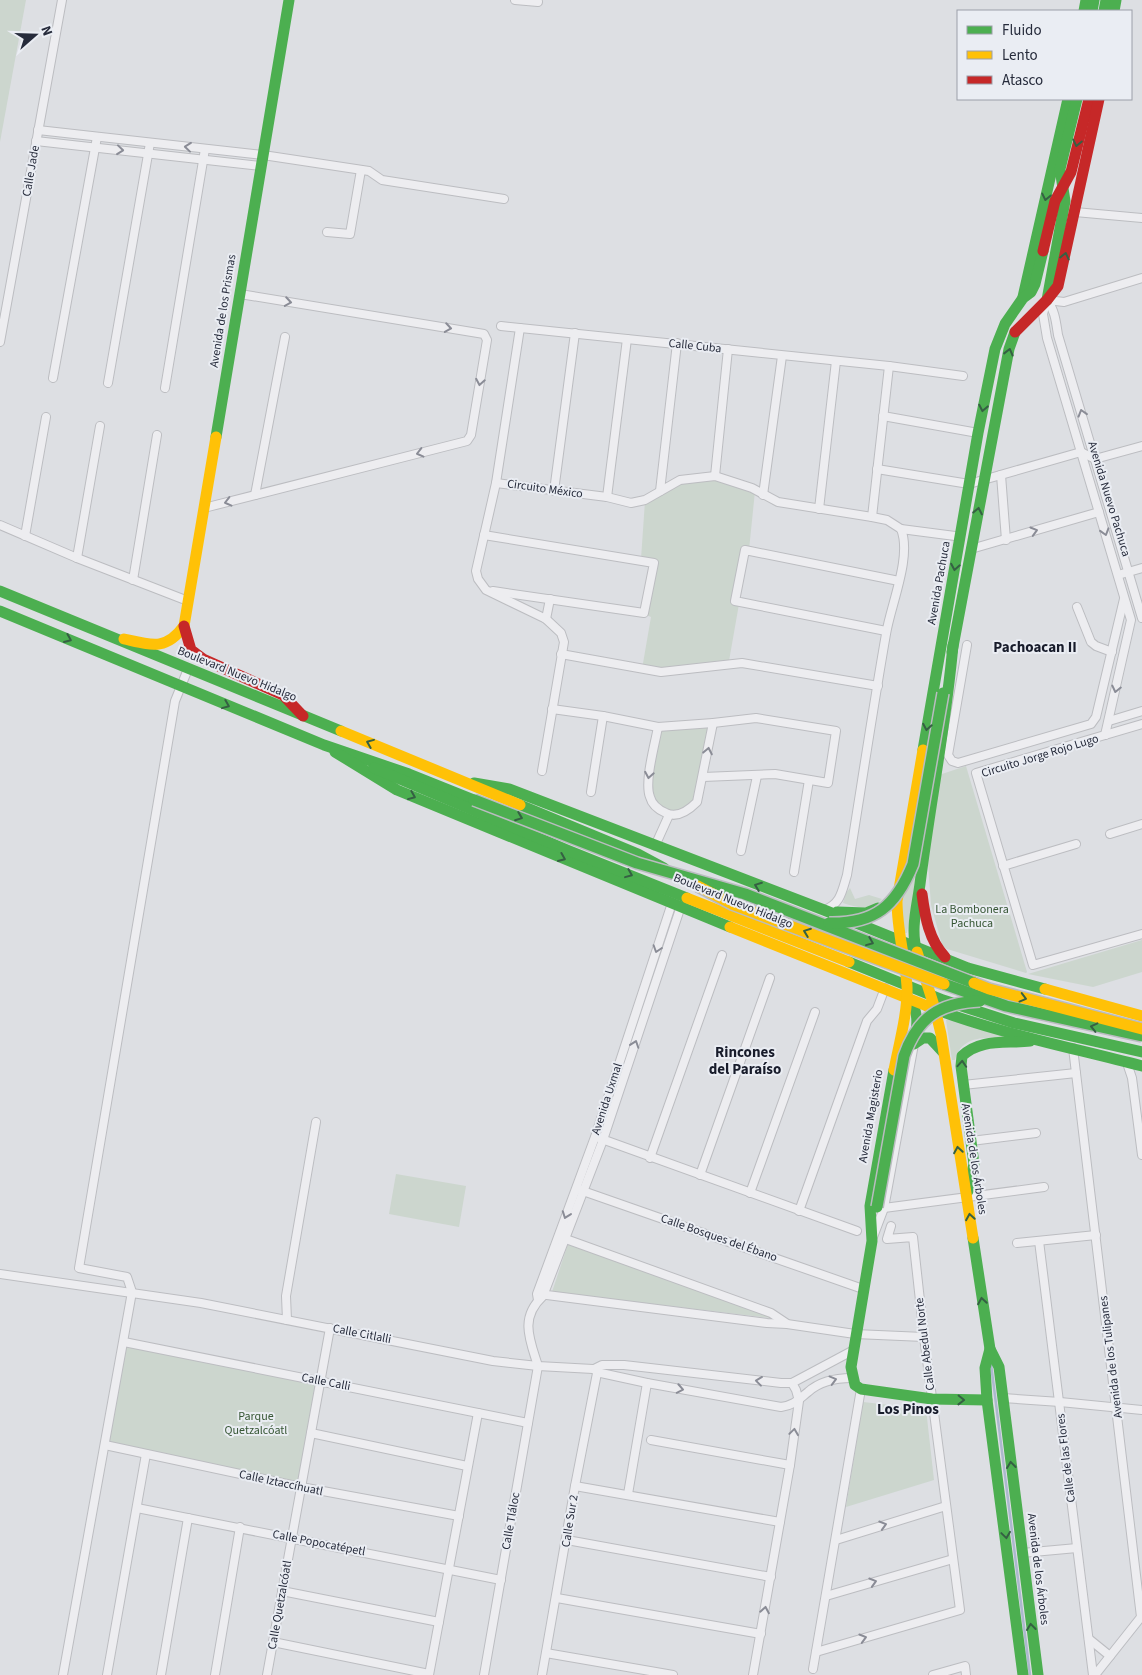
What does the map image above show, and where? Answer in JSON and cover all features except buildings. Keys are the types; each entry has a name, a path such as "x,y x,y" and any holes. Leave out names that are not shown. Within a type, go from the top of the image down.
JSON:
{"main road":[{"name":"Avenida de los Prismas","path":"289,0 184,626 191,650 203,659 282,695 304,716"},
{"path":"1068,100 1023,298 1047,300 1065,202 1060,169 1077,100"},
{"name":"Avenida Pachuca","path":"899,940 896,910 900,880 994,349 1005,324 1023,298 1031,292 1035,284 1055,201 1071,172 1089,100"},
{"name":"Avenida Nuevo Pachuca","path":"1047,300 1058,286 1099,100"},
{"name":"Avenida Pachuca","path":"953,645 1009,349 1015,332 1047,300"},
{"name":"Boulevard Nuevo Hidalgo","path":"4,593 188,669 196,666 205,668 278,698 304,716 638,854 732,904 990,1001 1109,1030 1142,1036"},
{"name":"Boulevard Nuevo Hidalgo","path":"0,611 324,745 416,787 857,965 907,991 930,994 1014,1022 1142,1052"},
{"path":"0,619 23,620"},
{"path":"108,636 158,645 170,642 178,636 184,626"},
{"path":"819,922 847,923 869,918 890,904 907,881 912,864 953,645"},
{"path":"923,975 913,932 924,846 949,694 953,645"},
{"path":"324,745 397,790 859,978 885,988 907,991"},
{"name":"Boulevard Nuevo Hidalgo","path":"324,745 409,774 637,862 745,894 989,989 1142,1029"},
{"name":"Boulevard Nuevo Hidalgo","path":"464,781 509,789 824,910 968,968 1142,1016"},
{"path":"824,910 866,913 884,903 896,889 900,880"},
{"path":"920,885 923,903 936,947 950,961"},
{"path":"697,913 728,914"},
{"path":"899,940 907,991 918,1018 914,1044"},
{"path":"857,965 903,961 910,956 915,947"},
{"path":"907,991 916,978 923,975 968,968"},
{"name":"Avenida de los Árboles","path":"923,975 935,1009 944,1054 990,1349 999,1368 1038,1675"},
{"path":"859,978 907,991 935,1009 1034,1040 1142,1066"},
{"path":"885,988 898,1000 901,1007 901,1025"},
{"name":"Avenida Magisterio","path":"852,1378 852,1351 872,1242 870,1206 907,991"},
{"path":"872,1242 881,1208 904,1056 914,1034 932,1013 942,1008 967,1001 990,1001"},
{"path":"914,1044 922,1037 927,1037 936,1042 944,1054"},
{"path":"967,1198 974,1164 963,1085 962,1056 970,1049 983,1043 1028,1042 1034,1040"},
{"name":"Avenida de los Árboles","path":"990,1349 985,1368 987,1400 1023,1675"},
{"path":"852,1378 855,1385 861,1389 932,1399 987,1400"}],"street":[{"name":"Calle Jade","path":"0,342 62,0"},
{"path":"515,0 538,2"},
{"path":"38,130 205,149 262,160"},
{"path":"53,378 97,137"},
{"path":"36,141 204,159 262,160 369,171 382,180 504,200"},
{"path":"108,383 150,143"},
{"path":"165,388 205,149"},
{"path":"327,232 350,234 361,170"},
{"path":"1075,212 1142,218"},
{"path":"1047,300 1064,302 1142,278"},
{"path":"204,508 467,440 471,435 487,340 484,334 240,294"},
{"name":"Avenida Nuevo Pachuca","path":"1047,300 1043,314 1044,326 1131,620 1105,735"},
{"name":"Avenida Nuevo Pachuca","path":"1047,300 1054,311 1058,335 1141,618"},
{"name":"Calle Cuba","path":"501,326 677,343 963,376"},
{"path":"496,483 520,328"},
{"path":"554,491 575,333"},
{"path":"255,495 285,337"},
{"path":"607,498 627,339"},
{"path":"660,491 677,343"},
{"path":"715,476 728,349"},
{"path":"764,495 782,356"},
{"path":"819,509 836,361"},
{"path":"872,517 889,366"},
{"path":"883,416 978,433"},
{"path":"25,536 46,417"},
{"path":"77,558 100,426"},
{"path":"133,580 158,434"},
{"path":"877,469 969,484 1081,452 1095,460 1142,446"},
{"path":"1001,475 1006,540"},
{"name":"Circuito México","path":"486,590 478,579 476,571 496,483 631,502 645,500 680,480 715,476 752,488 778,502 887,520 901,529 955,536"},
{"path":"971,549 1099,512"},
{"path":"0,525 77,558 188,601"},
{"path":"824,910 836,904 840,898 847,875 886,631 899,581 905,545 901,529"},
{"path":"484,535 654,563 644,613 486,590"},
{"path":"886,631 735,602 745,550 899,581"},
{"path":"1118,575 1142,568"},
{"path":"486,590 546,619 562,633 564,642 542,771"},
{"path":"546,619 550,598"},
{"path":"967,646 948,755 952,761 958,763 1092,724 1096,717 1125,598"},
{"path":"1077,607 1091,642 1112,652"},
{"path":"1119,624 1141,618"},
{"path":"561,654 661,672 742,663 878,686"},
{"path":"63,1675 132,1292 127,1277 79,1268 172,715 175,701 188,669"},
{"path":"552,709 603,716 658,727 713,724 756,718 836,731 828,783 775,774 703,777"},
{"name":"Circuito Jorge Rojo Lugo","path":"1109,721 1142,711"},
{"path":"591,792 603,716"},
{"path":"658,727 648,786 650,798 658,809 669,815 678,815 688,811 697,802 713,724"},
{"name":"Circuito Jorge Rojo Lugo","path":"1142,724 976,773 1033,966 1142,934"},
{"path":"741,850 757,776"},
{"path":"794,872 808,780"},
{"path":"655,846 669,815"},
{"path":"1110,834 1142,824"},
{"path":"1003,866 1076,844"},
{"name":"Avenida Uxmal","path":"580,1190 594,1137 677,905"},
{"name":"Avenida Uxmal","path":"538,1366 527,1330 529,1314 539,1297 580,1190 603,1140 677,905"},
{"path":"650,1158 722,955"},
{"path":"700,1175 770,978"},
{"path":"800,1211 867,1021 877,1009 885,988"},
{"path":"750,1193 815,1012"},
{"path":"914,1044 881,1208 1044,1187"},
{"name":"Avenida de los Tulipanes","path":"1073,1048 1141,1617 1094,1675"},
{"path":"1127,1063 1132,1078 1142,1155"},
{"path":"963,1085 1076,1073"},
{"path":"1132,1078 1142,1080"},
{"path":"286,1320 286,1296 316,1122"},
{"path":"971,1141 1036,1133"},
{"path":"594,1137 857,1231"},
{"name":"Calle Bosques del Ébano","path":"580,1190 863,1289"},
{"name":"Calle Abedul Norte","path":"816,1652 960,1610 924,1337 913,1237 887,1239 891,1226"},
{"path":"1017,1243 1096,1235"},
{"path":"562,1237 771,1313 787,1324"},
{"name":"Calle de las Flores","path":"1039,1241 1094,1675"},
{"name":"Calle Citlalli","path":"0,1274 201,1302 494,1361 538,1366 596,1369"},
{"path":"539,1297 787,1324 855,1334 924,1337"},
{"name":"Calle Quetzalcóatl","path":"267,1675 330,1328"},
{"name":"Calle Calli","path":"124,1342 528,1423"},
{"path":"596,1369 602,1365 624,1365 792,1383 852,1351"},
{"name":"Calle Tláloc","path":"484,1675 538,1366"},
{"path":"596,1369 647,1382 781,1408 791,1406 809,1391 830,1379 852,1378"},
{"name":"Calle Sur 2","path":"542,1675 596,1369"},
{"path":"628,1494 647,1382"},
{"path":"753,1675 790,1465 799,1401 792,1383"},
{"path":"813,1669 861,1389"},
{"path":"1003,1398 1142,1410"},
{"path":"273,1642 429,1674 478,1413"},
{"path":"311,1433 467,1466"},
{"path":"651,1440 790,1465"},
{"name":"Calle Iztaccíhuatl","path":"105,1445 300,1487 458,1516"},
{"path":"107,1675 146,1454"},
{"path":"575,1486 780,1522"},
{"path":"836,1540 946,1506"},
{"name":"Calle Popocatépetl","path":"137,1508 500,1580"},
{"path":"161,1675 188,1518"},
{"path":"215,1675 240,1527"},
{"path":"567,1540 771,1577"},
{"path":"1022,1554 1077,1548"},
{"path":"826,1596 953,1559"},
{"path":"282,1591 439,1622"},
{"path":"557,1598 761,1634"},
{"path":"1089,1639 1110,1656"},
{"path":"546,1653 673,1675"},
{"path":"933,1675 965,1666 966,1675"}],"green space":[{"path":"0,0 26,0 0,142"},
{"path":"716,476 755,491 749,550 734,602 739,604 729,661 679,673 642,669 651,617 646,615 655,562 641,559 645,501 680,481"},
{"path":"713,723 697,802 688,811 669,815 650,799 658,727"},
{"name":"La Bombonera Pachuca","path":"966,766 1026,973 947,949 941,941 931,905 927,849 939,775"},
{"path":"911,860 920,861 907,933 905,933 902,905"},
{"path":"850,888 855,899 869,895 882,899 869,907 843,903 846,893"},
{"path":"1142,940 1142,972 1093,987 1028,974"},
{"path":"949,1019 1016,1039 988,1038 971,1041 964,1045 955,1060 952,1060 946,1020"},
{"path":"396,1174 466,1186 459,1227 389,1214"},
{"path":"568,1244 758,1311 771,1318 552,1292"},
{"name":"Parque Quetzalcóatl","path":"126,1345 317,1382 298,1483 107,1443"},
{"path":"863,1402 926,1409 934,1480 846,1507"}],"waterway":[{"path":"991,1364 1030,1675"}],"traffic: fast":[{"path":"216,437 289,0"},
{"path":"1084,10 1086,0"},
{"path":"1092,10 1094,0"},
{"path":"1104,10 1106,0"},
{"path":"1114,10 1116,0"},
{"path":"1023,297 1068,100"},
{"path":"1047,300 1065,201 1060,169 1077,100"},
{"path":"923,750 978,433 995,349 1005,324 1023,298 1031,292 1035,284 1043,251"},
{"path":"952,652 1009,349 1015,332"},
{"path":"0,591 341,731"},
{"path":"0,611 324,745 409,774 474,800"},
{"path":"917,952 914,935 915,918 953,645"},
{"path":"829,923 859,920 882,910 899,891 906,879 913,864 943,693"},
{"path":"335,752 397,790 730,927"},
{"path":"374,768 567,850 687,898"},
{"path":"474,783 509,789 824,910 968,968 1045,989"},
{"path":"474,800 637,863 745,894 974,983"},
{"path":"520,805 638,854 664,868"},
{"path":"837,912 866,913 878,908"},
{"path":"849,962 943,1000 1014,1023 1142,1052"},
{"path":"944,984 1006,1006 1142,1036"},
{"path":"908,998 916,1014 916,1032"},
{"path":"877,1207 904,1056 910,1043 923,1022 932,1015 953,1005 980,1001"},
{"path":"927,1006 1006,1032 1142,1066"},
{"path":"914,1044 923,1038 930,1038 943,1052"},
{"path":"968,1191 974,1164 961,1066 962,1056 969,1050 986,1044 1030,1041"},
{"path":"894,1070 870,1206 872,1241 851,1367 855,1385 861,1389 932,1399 987,1400"},
{"path":"973,1238 990,1349 999,1367 1038,1675"},
{"path":"990,1349 985,1368 987,1400 1023,1675"}],"traffic: slow":[{"path":"124,639 150,644 164,643 177,634 184,626 216,437"},
{"path":"341,731 520,805"},
{"path":"894,1070 903,1028 907,996 897,901 923,750"},
{"path":"698,886 732,904 944,984"},
{"path":"687,898 849,962"},
{"path":"730,927 927,1006"},
{"path":"917,952 941,1034 973,1238"},
{"path":"974,983 989,989 1142,1029"},
{"path":"1045,989 1142,1016"}],"traffic: jam":[{"path":"1043,251 1055,201 1071,172 1089,100"},
{"path":"1015,332 1047,300 1058,286 1099,100"},
{"path":"184,626 191,650 203,659 283,695 303,716"},
{"path":"922,894 926,920 931,936 945,957"}],"district":[{"name":"Pachoacan II","path":"1035,647"},
{"name":"Rincones del Paraíso","path":"745,1060"},
{"name":"Los Pinos","path":"908,1409"}]}
